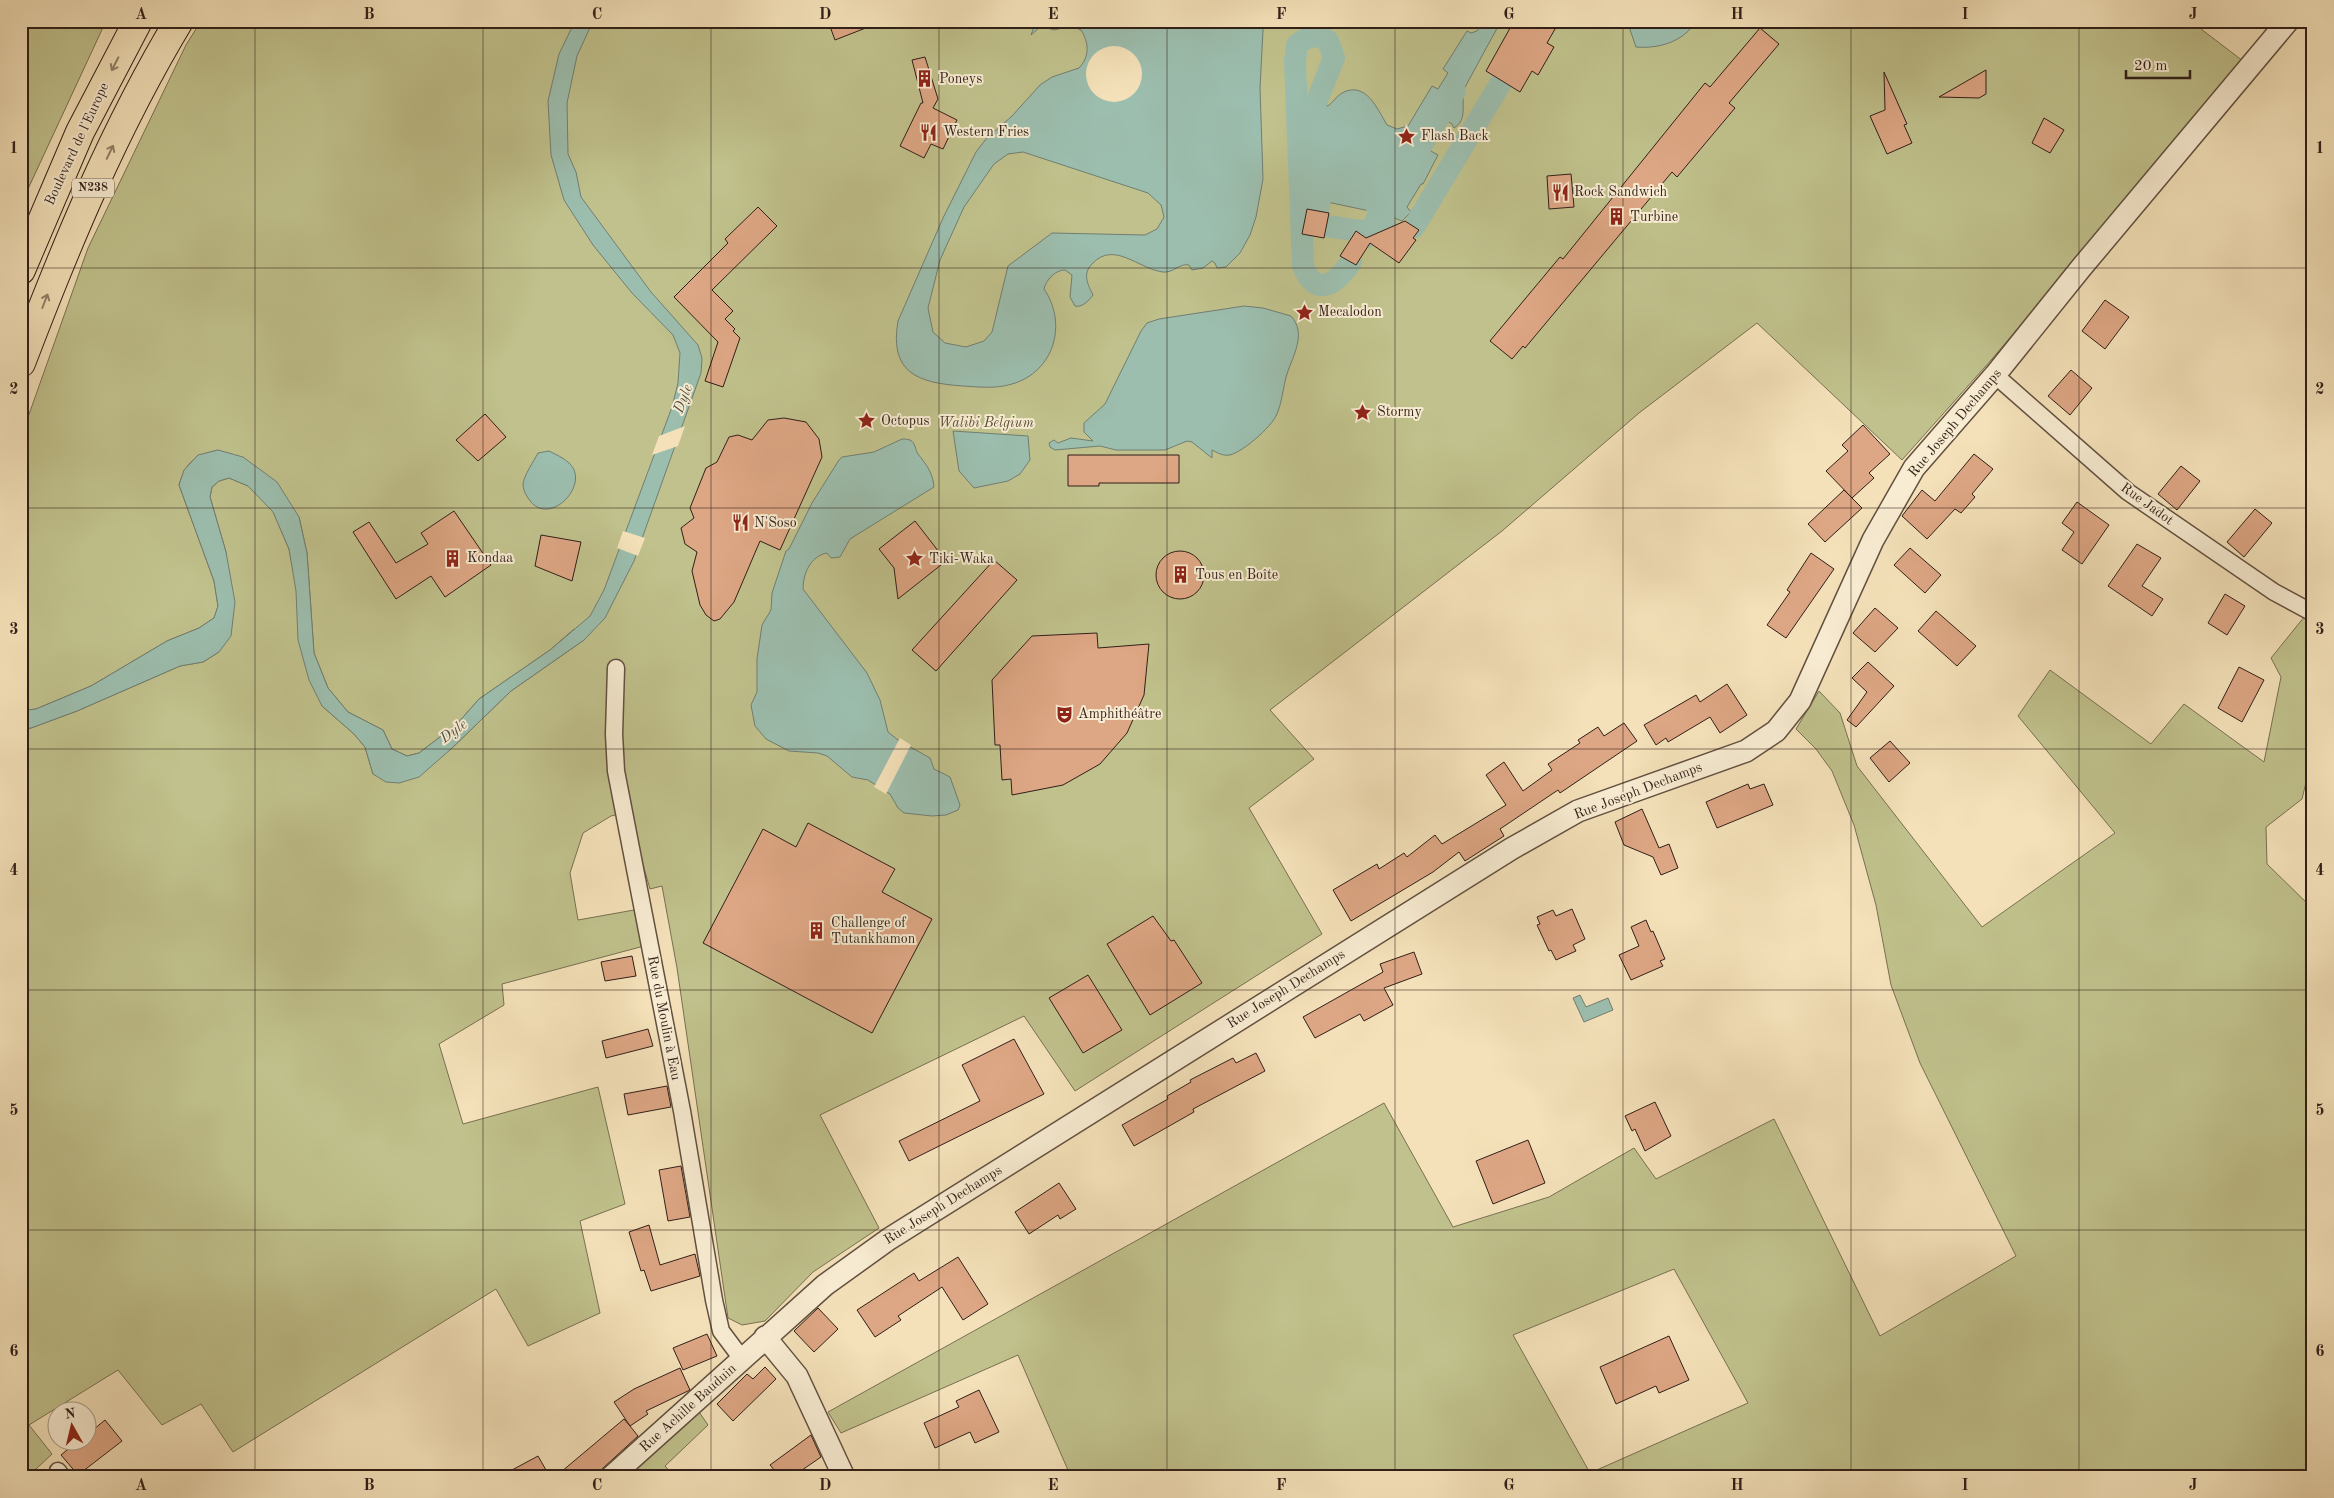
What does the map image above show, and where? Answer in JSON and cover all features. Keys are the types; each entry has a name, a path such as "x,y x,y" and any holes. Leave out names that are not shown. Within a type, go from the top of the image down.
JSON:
{"highway":[{"name":"Boulevard de l'Europe","path":"21,270 80,132 138,21"},
{"name":"N238","path":"21,363 65,249 110,151 158,57 179,21"}],"street":[{"name":"Rue Joseph Dechamps","path":"765,1337 825,1285 889,1239 1511,849 1578,812 1746,751 1776,731 1800,702 1873,540 1914,468 1995,375 2081,268 2288,21"},
{"name":"Rue Jadot","path":"1995,375 2128,492 2274,592 2313,613"},
{"name":"Rue du Moulin à Eau","path":"616,668 614,734 620,795 680,1101 714,1300 721,1331 742,1359"},
{"name":"Rue Achille Bauduin","path":"611,1477 765,1337"},
{"path":"765,1337 797,1376 844,1477"}],"green space":[{"path":"21,21 106,21 21,204"},
{"name":"Walibi Belgium","path":"201,21 2201,21 2201,29 2243,61 1992,359 1902,460 1757,323 1639,413 1502,531 1270,710 1314,759 1249,808 1322,934 1075,1091 1024,1016 820,1115 879,1228 813,1272 765,1321 742,1325 728,1318 677,968 662,886 650,889 628,812 611,816 583,833 570,873 578,920 634,910 644,946 502,984 504,1005 439,1044 463,1124 598,1087 625,1204 580,1221 600,1313 528,1346 496,1289 233,1452 201,1404 162,1425 118,1370 69,1400 48,1400 48,1413 29,1425 52,1454 36,1469 44,1477 21,1477 21,729 31,728 77,711 180,666 203,662 219,652 226,552 210,497 212,487 219,481 229,478 248,486 273,511 289,549 322,706 354,734 365,747 373,774 451,749 511,691 584,640 574,629 550,650 479,699 457,724 419,753 407,756 392,749 383,730 348,712 328,688 314,653 307,553 299,517 218,450 197,457 192,461 185,470 179,485 214,581 218,606 214,618 199,628 167,641 91,686 36,709 21,711 21,445 27,420 88,248 186,45"},
{"path":"2313,606 2313,753 2302,799 2266,827 2267,864 2313,909 2313,1477 1071,1477 1018,1355 841,1433 828,1412 1384,1103 1453,1227 1549,1197 1634,1148 1656,1179 1774,1119 1880,1336 2016,1256 1920,1063 1891,985 1876,905 1854,825 1832,771 1816,749 1796,729 1819,691 1840,713 1857,766 1982,927 2115,833 2018,716 2050,670 2151,744 2184,704 2264,762 2281,677 2271,658","holes":["1674,1269 1748,1403 1590,1473 1513,1335"]},
{"path":"697,1409 708,1425 665,1466 675,1477 624,1477"}],"water":[{"name":"Dyle","path":"575,21 593,21 577,56 567,103 568,154 576,172 581,197 651,292 698,345 702,358 701,373 634,561 605,618 584,640 511,691 419,777 399,783 386,782 373,774 365,747 354,734 322,706 309,680 298,640 296,591 289,549 273,512 248,486 229,478 219,481 212,487 210,497 226,552 235,602 231,636 219,652 203,662 180,666 77,711 31,728 21,729 21,711 36,709 91,686 167,641 199,628 214,618 218,606 214,581 179,485 184,470 198,455 218,450 243,457 277,482 299,517 307,553 314,653 328,688 348,712 383,730 392,749 407,756 419,753 457,724 479,699 550,650 590,616 604,590 672,407 678,383 680,353 673,335 632,293 593,245 564,200 551,155 548,101 559,54"},
{"path":"1036,21 1047,21 1055,25 1058,21 1262,21 1260,88 1263,179 1256,217 1250,235 1240,253 1226,267 1217,268 1212,261 1203,268 1192,270 1189,265 1185,265 1163,272 1118,255 1100,257 1087,272 1087,280 1093,295 1085,304 1080,306 1075,306 1070,297 1072,275 1065,270 1061,270 1049,279 1044,289 1055,317 1055,331 1053,345 1047,358 1038,369 1026,378 1000,387 963,386 933,382 920,378 910,372 903,364 898,353 896,339 898,321 943,218 976,152 986,139 1012,116 1040,85 1052,77 1079,68 1087,54 1086,40 1081,30 1071,26 1054,30 1041,26 1031,35","holes":["1023,152 1148,193 1161,205 1164,217 1157,229 1145,235 1052,233 1008,266 992,332 984,341 966,347 945,343 933,332 928,308 940,260 964,207 994,164 1008,154"]},
{"path":"1484,21 1501,21 1464,89 1463,116 1461,121 1454,128 1452,124 1435,114 1415,142 1438,155 1423,184 1421,184 1407,207 1411,212 1402,221 1384,214 1313,199 1301,185 1290,184 1291,179 1306,176 1309,166 1304,115 1298,114 1300,101 1308,98 1313,93 1318,93 1319,103 1328,106 1342,93 1358,90 1370,98 1387,125 1397,129 1408,126 1432,86 1438,89 1448,73 1443,69 1467,31 1471,33 1477,31"},
{"path":"1627,21 1696,21 1685,34 1670,43 1653,47 1636,47"},
{"path":"1244,306 1263,308 1291,316 1298,330 1297,345 1276,416 1268,427 1249,444 1230,455 1222,455 1212,450 1212,458 1192,442 1187,441 1165,450 1116,450 1100,446 1055,450 1050,447 1049,443 1054,440 1058,443 1071,438 1093,441 1084,432 1084,423 1105,404 1141,331 1147,323 1159,319"},
{"path":"953,431 1028,436 1030,460 1020,474 1008,481 974,488 959,471"},
{"path":"902,439 910,440 913,443 931,473 934,487 850,539 840,557 831,558 827,553 812,561 804,577 803,589 867,673 880,700 888,732 898,740 930,758 934,769 950,777 960,805 958,810 946,815 932,816 904,813 898,808 890,794 868,780 852,777 827,756 818,753 789,751 766,739 755,726 751,705 757,692 757,659 762,625 771,610 772,593 786,551 789,549 812,503 842,457 874,452"},
{"path":"549,451 569,463 575,471 575,481 566,499 549,509 540,508 531,502 524,491 523,484 527,472 538,453"},
{"path":"1580,995 1586,1007 1608,998 1613,1010 1584,1022 1573,998"}],"pier":[{"path":"1109,46 1119,46 1134,54 1140,63 1142,74 1140,85 1134,94 1119,102 1109,102 1098,97 1091,90 1086,79 1086,69 1091,58 1098,51"},
{"path":"685,426 678,446 652,455 659,436"},
{"path":"623,531 645,538 638,556 617,548"},
{"path":"900,738 911,745 886,794 874,787"}],"building":[{"path":"828,21 881,21 881,22 835,40"},
{"path":"1514,21 1540,21 1555,29 1547,43 1554,47 1538,75 1532,71 1520,92 1486,71"},
{"name":"Turbine","path":"1760,28 1779,44 1729,103 1735,108 1677,177 1672,172 1525,348 1523,346 1512,359 1490,341 1560,257 1563,259 1705,83 1710,87"},
{"name":"Western Fries","path":"925,57 938,99 933,108 957,120 943,149 931,144 924,158 900,146 921,103 923,103 912,60"},
{"path":"1986,70 1986,94 1979,98 1939,97"},
{"path":"1884,72 1907,124 1904,125 1912,143 1887,154 1870,116 1885,110"},
{"path":"2044,118 2064,130 2050,153 2032,143"},
{"name":"Rock Sandwich","path":"1571,174 1574,207 1549,209 1547,176"},
{"path":"758,207 777,226 712,290 733,311 725,319 735,329 733,331 740,338 723,387 705,381 718,342 674,297 728,243 725,239"},
{"path":"1307,209 1329,213 1324,238 1302,234"},
{"path":"1405,221 1419,230 1413,238 1416,240 1399,263 1370,243 1356,265 1340,256 1356,231 1366,238"},
{"path":"2105,300 2129,317 2105,349 2082,331"},
{"path":"2071,370 2092,388 2070,415 2048,396"},
{"path":"485,414 506,437 478,461 456,440"},
{"name":"N'Soso","path":"784,418 806,422 819,439 822,457 780,550 760,541 734,602 720,619 714,621 706,615 700,605 692,571 697,552 685,544 681,528 694,518 690,508 706,468 717,462 729,437 738,435 752,440 768,420"},
{"path":"1863,425 1890,454 1869,473 1874,478 1852,498 1826,471 1848,451 1842,445"},
{"path":"1974,454 1993,469 1972,494 1975,497 1961,513 1955,509 1927,539 1902,516 1922,490 1935,501"},
{"path":"1068,455 1179,455 1179,483 1099,483 1099,486 1068,486"},
{"path":"2181,466 2200,481 2177,510 2158,494"},
{"path":"1844,490 1862,508 1825,542 1808,524"},
{"path":"2077,502 2109,525 2082,564 2062,550 2074,532 2062,523"},
{"path":"2255,509 2272,523 2244,557 2227,542"},
{"name":"Kondaa","path":"454,511 491,565 445,597 431,576 396,599 353,532 369,522 396,563 428,544 421,533"},
{"path":"915,521 946,561 898,599 894,568 879,549"},
{"path":"541,535 581,542 572,581 535,566"},
{"path":"2137,544 2161,558 2142,586 2163,599 2152,616 2108,586"},
{"path":"1910,548 1941,575 1925,593 1894,565"},
{"name":"Tous en Boîte","path":"1175,551 1185,551 1194,555 1200,561 1203,566 1203,584 1194,595 1185,599 1175,599 1166,595 1160,589 1156,580 1156,570 1160,561 1166,555"},
{"path":"1811,553 1834,569 1786,638 1767,625 1790,592 1787,590"},
{"path":"994,560 1017,580 936,671 912,650"},
{"path":"2225,594 2245,606 2227,635 2208,623"},
{"path":"1875,608 1898,628 1875,652 1853,633"},
{"path":"1936,611 1976,646 1957,666 1918,631"},
{"name":"Amphithéâtre","path":"1097,633 1098,648 1149,644 1144,695 1127,733 1100,764 1063,785 1012,795 1011,779 1002,780 1000,745 995,745 992,680 1032,636"},
{"path":"1868,662 1894,686 1856,727 1847,720 1867,692 1852,678"},
{"path":"2239,667 2264,680 2242,722 2218,708"},
{"path":"1727,684 1747,715 1720,733 1710,717 1668,742 1666,738 1656,745 1644,725 1696,695 1700,702"},
{"path":"1624,723 1637,741 1560,793 1558,790 1500,829 1504,836 1465,861 1459,852 1433,872 1351,921 1333,890 1377,864 1379,869 1404,853 1407,857 1435,835 1442,844 1506,805 1486,775 1504,762 1523,791 1552,770 1548,764 1580,743 1578,740 1598,727 1604,736"},
{"path":"1890,741 1910,763 1889,782 1870,758"},
{"path":"1748,784 1750,789 1764,784 1773,805 1717,828 1706,802"},
{"path":"1642,809 1659,848 1669,844 1678,868 1661,875 1653,857 1624,845 1615,822"},
{"name":"Challenge of Tutankhamon","path":"808,823 895,869 882,892 932,919 872,1033 703,943 763,829 796,847"},
{"path":"1572,909 1585,939 1573,945 1576,951 1556,960 1551,950 1549,951 1537,925 1540,924 1537,917 1553,910 1556,916"},
{"path":"1153,916 1171,941 1174,940 1202,983 1150,1015 1107,944"},
{"path":"1646,920 1665,959 1660,961 1663,966 1631,980 1619,955 1639,946 1631,927"},
{"path":"1414,952 1422,974 1384,988 1393,1005 1364,1021 1360,1014 1315,1038 1303,1017 1383,972 1380,964"},
{"path":"632,956 636,976 605,981 601,962"},
{"path":"1088,975 1122,1030 1083,1053 1049,998"},
{"path":"648,1029 653,1046 606,1058 602,1041"},
{"path":"1014,1039 1044,1094 909,1161 899,1141 980,1101 962,1065"},
{"path":"1256,1053 1265,1071 1193,1109 1194,1112 1134,1146 1122,1125 1168,1099 1167,1096 1191,1082 1190,1080 1233,1058 1236,1063"},
{"path":"667,1086 671,1107 628,1115 624,1094"},
{"path":"1655,1102 1671,1136 1645,1151 1635,1129 1632,1131 1625,1116"},
{"path":"1528,1140 1545,1183 1493,1204 1476,1161"},
{"path":"681,1166 690,1217 668,1221 659,1170"},
{"path":"1059,1183 1076,1209 1060,1219 1058,1215 1029,1234 1015,1212"},
{"path":"649,1225 660,1265 695,1254 700,1276 651,1291 644,1270 641,1271 629,1232"},
{"path":"958,1257 988,1304 963,1320 942,1287 898,1316 901,1320 875,1337 857,1310 914,1273 919,1281"},
{"path":"818,1308 838,1329 814,1352 794,1331"},
{"path":"707,1334 717,1356 683,1370 673,1348"},
{"path":"1669,1336 1689,1380 1659,1393 1656,1386 1616,1404 1600,1367"},
{"path":"765,1367 776,1379 733,1421 717,1404 747,1374 753,1379"},
{"path":"680,1368 690,1390 646,1411 648,1414 630,1426 614,1402 634,1389"},
{"path":"979,1390 999,1432 975,1443 970,1432 935,1448 924,1423 959,1407 956,1401"},
{"path":"624,1419 638,1436 593,1477 555,1477"},
{"path":"105,1420 122,1441 78,1475 61,1455 67,1450 98,1450 98,1426"},
{"path":"811,1435 821,1457 792,1477 780,1477 770,1465"},
{"path":"538,1456 550,1477 499,1477"}],"waterway":[{"path":"1320,122 1314,108 1334,58 1328,41 1316,36 1305,39 1297,45 1295,61 1303,266 1308,276 1314,282 1326,285 1339,277 1351,262"},
{"path":"1414,227 1502,81"},
{"path":"1405,172 1455,91"},
{"path":"1318,211 1324,172"},
{"path":"1367,186 1387,228"},
{"path":"1366,237 1386,204"},
{"path":"1327,226 1381,234"}],"place":[{"name":"Poneys","path":"925,79"},
{"name":"Western Fries","path":"929,132"},
{"name":"Flash Back","path":"1407,136"},
{"name":"Rock Sandwich","path":"1560,192"},
{"name":"Turbine","path":"1616,217"},
{"name":"Mecalodon","path":"1304,312"},
{"name":"Stormy","path":"1363,412"},
{"name":"Octopus","path":"867,421"},
{"name":"N'Soso","path":"740,523"},
{"name":"Kondaa","path":"453,558"},
{"name":"Tiki-Waka","path":"915,559"},
{"name":"Tous en Boîte","path":"1181,575"},
{"name":"Amphithéâtre","path":"1064,714"},
{"name":"Challenge of Tutankhamon","path":"817,931"}]}
